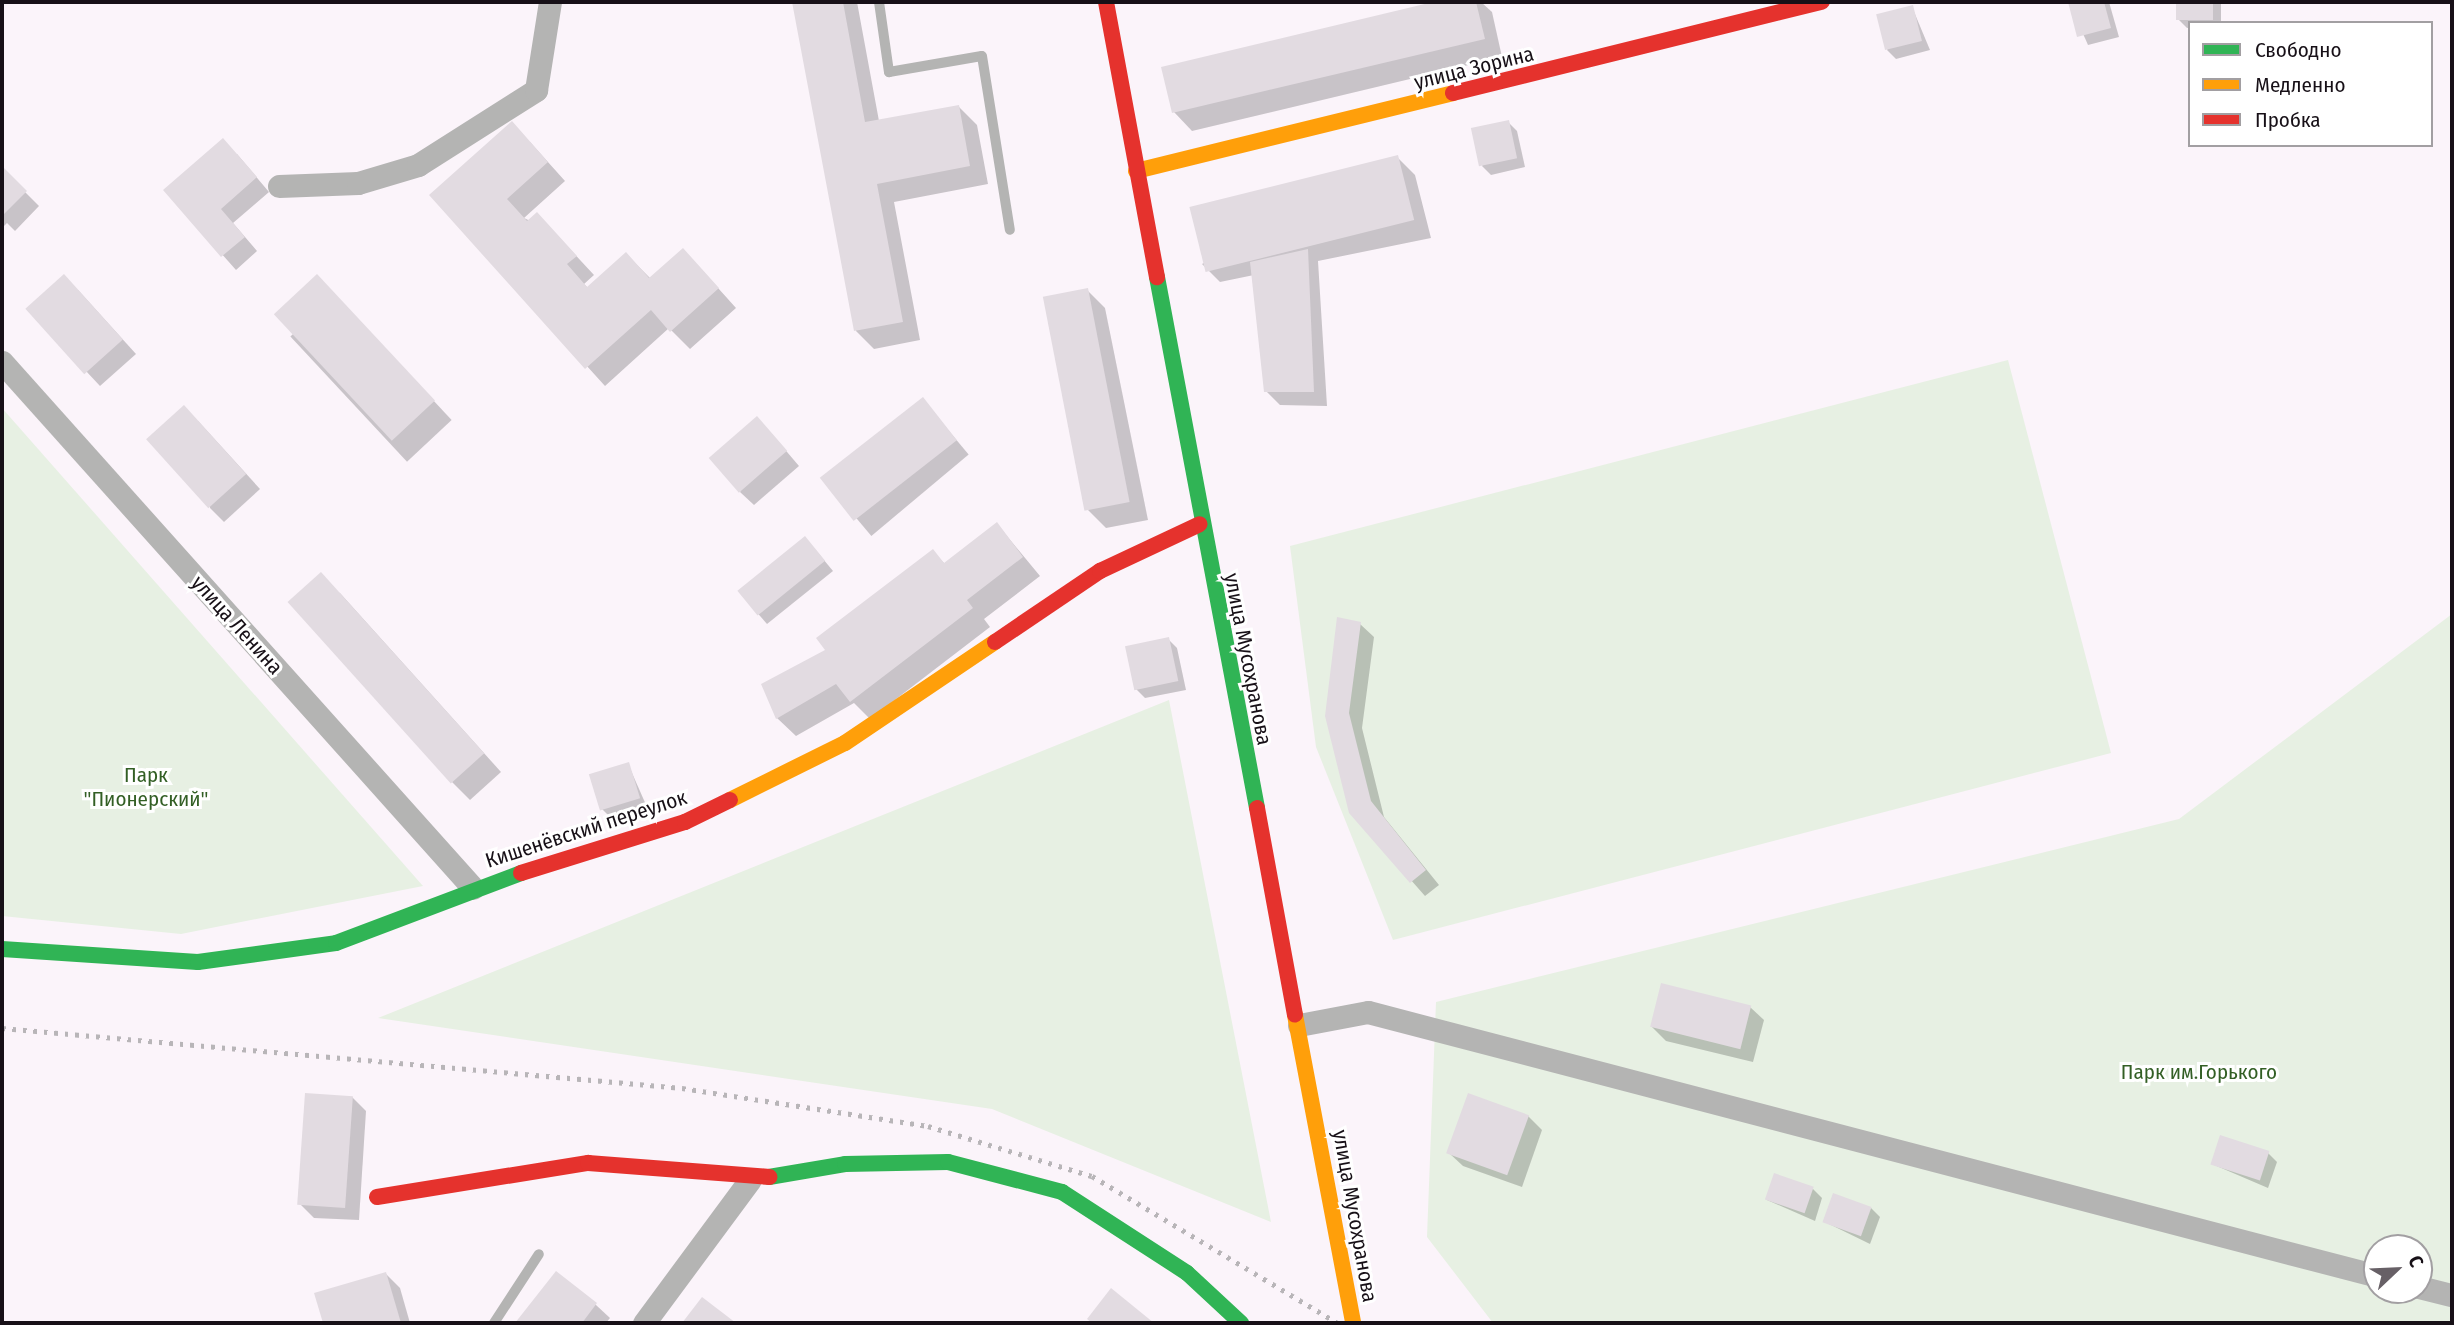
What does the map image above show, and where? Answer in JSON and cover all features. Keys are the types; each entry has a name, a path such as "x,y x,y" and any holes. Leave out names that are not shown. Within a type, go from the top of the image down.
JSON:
{"street":[{"path":"279,186 358,183 418,164 536,90 550,2"},
{"name":"улица Мусохранова","path":"1106,2 1199,524 1299,1025 1353,1323"},
{"name":"улица Зорина","path":"1136,171 1822,2"},
{"name":"улица Ленина","path":"2,362 473,888"},
{"name":"Кишенёвский переулок","path":"2,949 198,962 336,943 473,888 685,822 845,743 1100,571 1199,524"},
{"path":"1299,1025 1368,1012 2363,1272"},
{"path":"377,1197 588,1163 750,1180 845,1164 948,1162 1062,1192 1187,1273 1241,1323"},
{"path":"644,1323 750,1180"},
{"path":"2433,1290 2452,1295"}],"lane":[{"path":"879,2 889,72 982,55 1010,230"},
{"path":"495,1323 540,1254"}],"green space":[{"path":"2008,360 2111,753 1393,940 1316,747 1290,546"},
{"name":"Парк \"Пионерский\"","path":"2,408 423,886 181,934 2,916"},
{"name":"Парк им.Горького","path":"2452,614 2452,1323 1493,1323 1427,1237 1436,1002 2179,819"},
{"path":"1169,700 1271,1222 992,1109 378,1018"}],"building":[{"path":"792,2 843,2 865,122 959,105 970,166 877,184 903,322 854,331"},
{"path":"1433,2 1476,2 1485,39 1172,113 1161,67"},
{"path":"2068,2 2104,2 2111,28 2077,37"},
{"path":"2176,2 2213,2 2213,20 2176,20"},
{"path":"1913,5 1922,41 1885,50 1876,14"},
{"path":"1509,120 1517,158 1479,166 1471,128"},
{"path":"512,121 548,162 507,199 527,221 537,212 577,256 567,264 587,287 626,252 649,278 683,248 719,288 670,332 651,310 585,369 429,195"},
{"path":"223,138 257,177 221,209 245,237 221,257 163,190"},
{"path":"1398,155 1414,220 1206,272 1189,207"},
{"path":"2,166 27,191 2,216"},
{"path":"1308,249 1314,392 1264,392 1250,262"},
{"path":"64,274 123,339 84,374 25,309"},
{"path":"317,274 435,401 392,441 274,314"},
{"path":"1088,288 1130,502 1084,511 1043,297"},
{"path":"923,397 957,440 854,521 820,478"},
{"path":"184,405 246,474 208,508 146,439"},
{"path":"757,416 787,451 739,493 709,458"},
{"path":"997,522 1023,557 967,600 973,608 850,702 836,684 776,719 761,684 825,650 816,638 933,549 944,563"},
{"path":"805,536 825,561 758,616 737,591"},
{"path":"321,572 484,753 451,783 288,602"},
{"path":"1337,617 1361,622 1349,713 1371,801 1426,870 1410,883 1349,813 1325,716"},
{"path":"1169,637 1178,681 1134,690 1125,646"},
{"path":"629,762 640,798 600,811 589,774"},
{"path":"1661,983 1751,1005 1740,1049 1650,1027"},
{"path":"305,1093 353,1096 345,1208 297,1205"},
{"path":"1468,1093 1529,1115 1507,1175 1446,1153"},
{"path":"2220,1135 2269,1151 2260,1181 2210,1164"},
{"path":"1774,1173 1814,1187 1805,1213 1765,1199"},
{"path":"1833,1193 1872,1207 1861,1236 1822,1222"},
{"path":"556,1271 597,1303 582,1323 515,1323"},
{"path":"386,1272 401,1323 323,1323 314,1293"},
{"path":"1111,1288 1154,1323 1092,1323 1087,1319"},
{"path":"702,1297 736,1323 682,1323"}],"railway":[{"path":"2,1028 682,1088 928,1126 1092,1176 1338,1323"}],"traffic: fast":[{"path":"1157,277 1257,808"},
{"path":"2,949 198,962 336,943 521,873"},
{"path":"769,1177 845,1164 948,1162 1062,1192 1187,1273 1241,1323"}],"traffic: slow":[{"path":"1136,171 1453,93"},
{"path":"730,800 845,743 995,642"},
{"path":"1295,1015 1353,1323"}],"traffic: jam":[{"path":"1106,2 1157,277"},
{"path":"1453,93 1822,2"},
{"path":"995,642 1100,571 1200,524"},
{"path":"521,873 685,822 730,800"},
{"path":"1257,808 1295,1015"},
{"path":"377,1197 588,1163 769,1177"}]}
